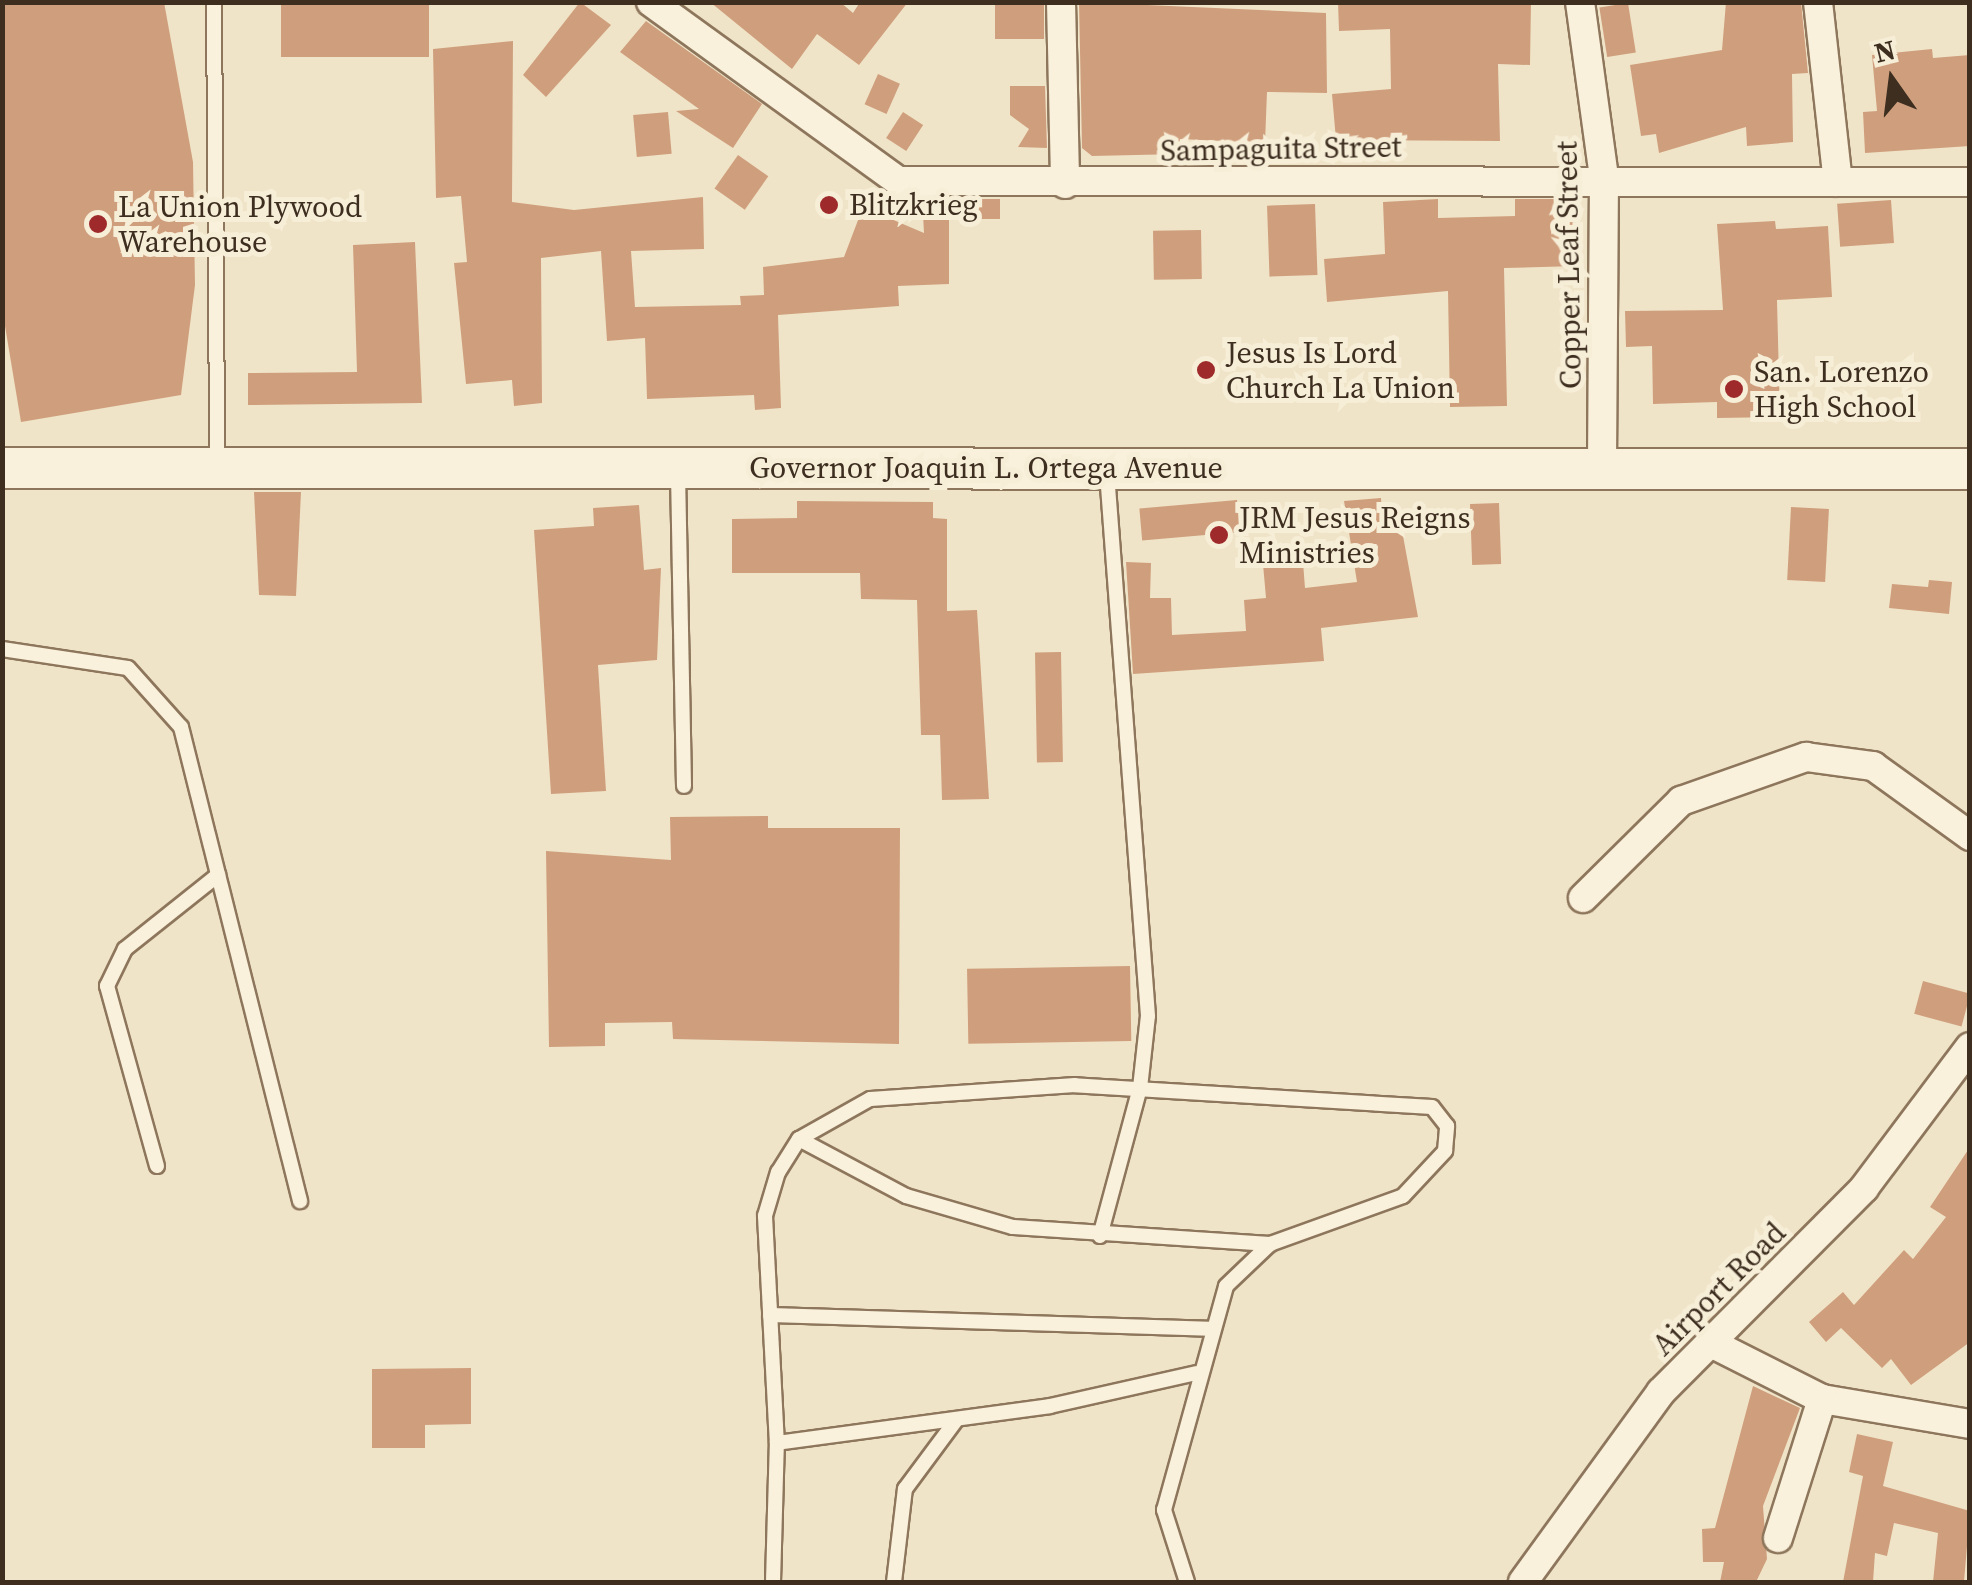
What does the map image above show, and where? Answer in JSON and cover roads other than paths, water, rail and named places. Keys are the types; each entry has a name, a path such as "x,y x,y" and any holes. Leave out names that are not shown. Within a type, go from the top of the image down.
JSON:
{"street":[{"name":"Sampaguita Street","path":"651,2 898,180 1065,184 1604,177 1970,182"},
{"path":"1061,2 1065,184"},
{"name":"Copper Leaf Street","path":"1580,2 1604,177 1602,468"},
{"path":"1818,2 1838,182"},
{"name":"Governor Joaquin L. Ortega Avenue","path":"2,468 1970,469"},
{"path":"1582,898 1680,800 1806,756 1873,766 1970,836"},
{"name":"Airport Road","path":"1523,1582 1627,1434 1864,1188 1970,1048"},
{"path":"1713,1344 1822,1400 1970,1424"},
{"path":"1778,1538 1822,1400"}],"lane":[{"path":"214,2 217,468"},
{"path":"678,468 684,786"},
{"path":"1100,1236 1140,1088 1148,1016 1107,468"},
{"path":"2,650 128,668 160,693 181,727 300,1201"},
{"path":"158,1166 107,986 125,949 218,875"},
{"path":"773,1582 777,1443 765,1216 799,1138 870,1099 1140,1088 1400,1099 1432,1107 1447,1126 1445,1151 1403,1196 1270,1244 1100,1236 953,1214 799,1138"},
{"path":"1187,1582 1164,1510 1196,1373 1226,1286 1270,1244"},
{"path":"770,1315 1210,1329"},
{"path":"777,1443 958,1419 1196,1373"},
{"path":"894,1582 905,1489 958,1419"}],"place":[{"name":"Blitzkrieg","path":"829,205"},
{"name":"La Union Plywood Warehouse","path":"98,224"},
{"name":"Jesus Is Lord Church La Union","path":"1206,370"},
{"name":"San. Lorenzo High School","path":"1734,389"},
{"name":"JRM Jesus Reigns Ministries","path":"1219,535"}]}
